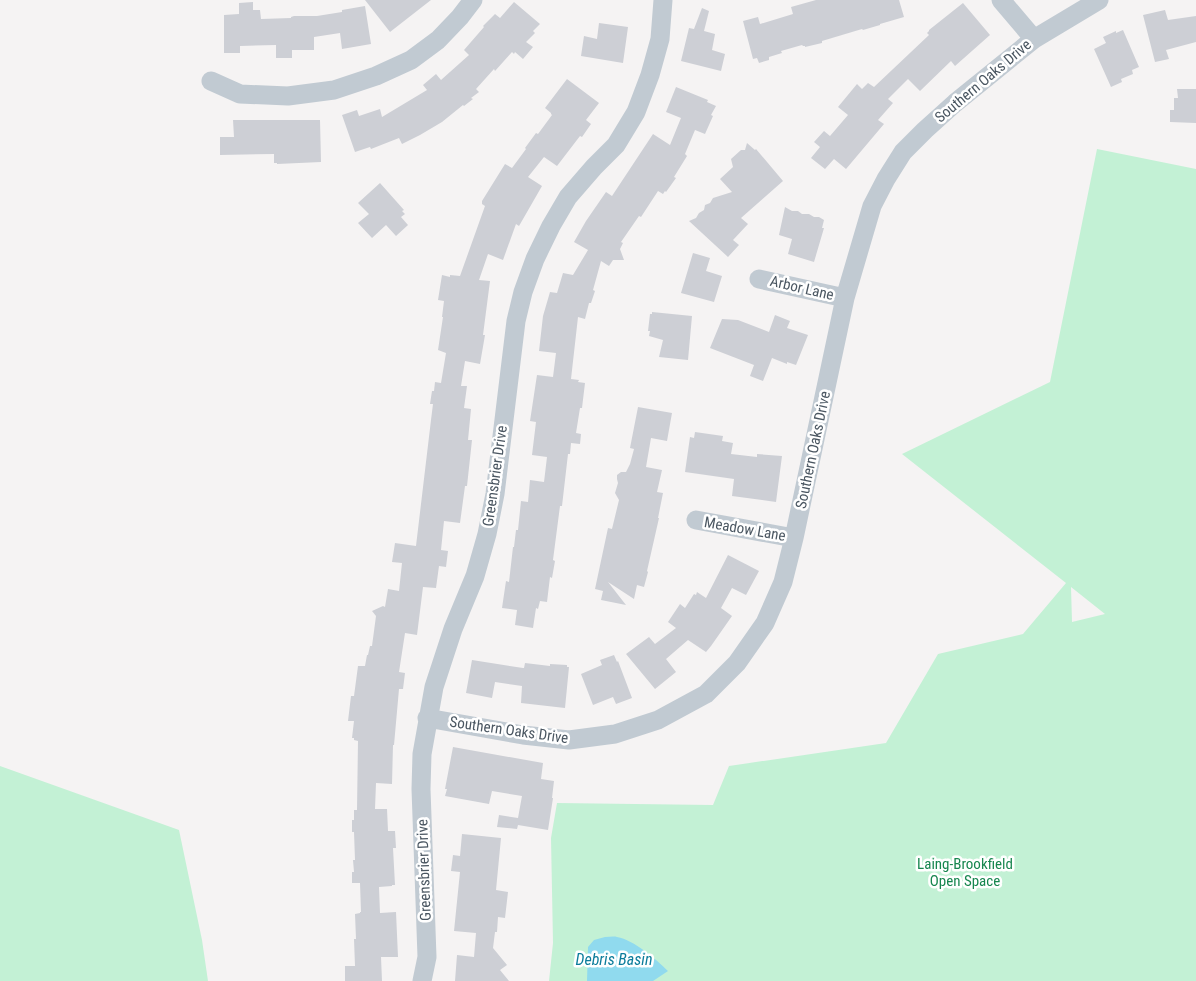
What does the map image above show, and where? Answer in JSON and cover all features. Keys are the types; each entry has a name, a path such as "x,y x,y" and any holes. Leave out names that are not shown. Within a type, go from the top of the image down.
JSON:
{"street":[{"path":"211,81 240,94 288,96 334,90 376,76 410,60 438,40 473,0"},
{"name":"Greensbrier Drive","path":"422,981 428,957 421,780 422,754 427,718 434,687 452,629 475,576 487,534 495,494 515,328 523,292 535,259 568,197 616,145 636,112 650,75 660,38 663,0"},
{"path":"1001,0 1034,39"},
{"name":"Southern Oaks Drive","path":"427,718 569,740 615,734 658,720 706,694 737,663 765,623 783,582 845,298 872,206 886,179 903,152 956,102 1034,39 1098,0"},
{"name":"Arbor Lane","path":"759,278 845,298"},
{"name":"Meadow Lane","path":"696,520 794,538"}],"green space":[{"name":"Laing-Brookfield Open Space","path":"1097,149 1196,169 1196,981 549,981 553,943 551,838 557,803 713,805 729,766 886,743 938,654 1023,634 1066,583 902,454 1050,382","holes":["1071,587 1105,614 1072,622"]},
{"path":"0,766 179,830 202,940 208,981 0,981"}],"water":[{"name":"Debris Basin","path":"616,937 630,942 651,956 668,971 653,981 587,981 588,947 594,940"}],"building":[{"path":"365,0 431,0 390,32"},
{"path":"816,0 899,0 904,17 822,41 822,43 805,47 802,45 781,51 782,53 769,57 769,60 759,63 757,58 753,59 743,21 758,17 760,24 793,14 791,7"},
{"path":"253,2 253,10 260,10 261,19 317,16 365,6 371,44 342,49 340,33 314,37 314,50 292,50 292,58 276,58 276,45 240,46 240,53 224,53 224,15 239,14 239,3"},
{"path":"514,2 540,24 533,31 535,33 526,42 533,47 523,59 515,52 514,54 512,52 476,89 479,92 471,98 473,99 442,122 420,135 402,144 399,138 371,149 370,147 355,152 342,115 357,110 359,116 380,109 382,117 427,90 423,85 436,74 441,80 469,55 464,50 483,26 495,14 500,18"},
{"path":"963,3 990,35 955,66 951,61 920,91 908,79 888,99 893,103 878,120 884,124 846,169 834,159 825,169 811,158 820,147 814,142 824,131 830,136 848,115 838,107 857,84 862,89 868,83 874,87 929,35 927,33 929,30"},
{"path":"702,8 709,11 704,31 715,34 712,50 725,54 721,71 681,61 689,28 694,29"},
{"path":"1165,10 1168,20 1196,16 1196,42 1166,50 1169,59 1155,62 1143,15"},
{"path":"599,23 628,27 623,63 581,56 584,36 597,39"},
{"path":"1123,30 1139,67 1132,70 1133,74 1121,79 1122,82 1111,87 1094,49 1106,43 1103,37"},
{"path":"567,79 599,103 586,120 591,124 557,166 544,157 528,177 542,186 519,226 516,224 503,260 488,254 479,280 490,281 480,364 465,361 461,386 467,386 464,408 471,409 468,440 472,440 467,486 465,486 460,523 444,521 441,550 448,551 446,567 439,566 436,588 423,587 417,635 405,633 399,672 405,673 403,689 399,689 393,745 392,784 376,783 375,809 387,809 388,831 395,831 396,848 393,848 395,885 379,887 380,913 396,912 398,957 381,957 382,981 345,981 345,966 355,966 355,914 361,912 360,883 352,883 352,872 354,872 353,860 355,860 352,820 354,820 354,810 357,810 358,741 352,738 354,721 348,721 351,696 354,696 358,666 365,666 370,646 372,646 376,616 372,611 383,606 385,607 388,589 399,591 402,563 392,562 395,543 416,546 433,404 430,404 432,391 434,391 435,382 441,383 446,353 438,350 444,301 438,300 442,275 450,277 450,275 460,276 485,206 482,204 482,201 505,164 512,168 536,133 538,134 552,115 545,108"},
{"path":"676,87 708,100 707,102 716,106 705,134 695,130 685,154 687,156 674,177 676,178 666,192 663,194 658,191 641,217 639,216 621,242 623,243 620,249 624,260 613,260 609,266 601,261 593,290 595,291 591,303 589,303 585,319 578,317 571,379 585,383 576,433 581,434 580,444 571,443 570,454 568,454 553,560 555,561 552,578 550,577 547,602 540,601 538,609 536,608 533,628 515,625 517,610 502,608 506,581 509,582 521,501 528,502 530,480 544,482 547,457 532,455 536,422 530,421 537,375 553,377 556,353 539,351 543,316 550,292 557,293 563,273 573,275 588,250 574,242 606,192 612,196 653,134 670,145 681,118 666,112"},
{"path":"1177,89 1196,89 1196,123 1170,122 1170,110 1174,110 1174,98 1178,98"},
{"path":"233,120 320,120 321,162 277,164 274,163 274,154 220,155 220,137 234,137"},
{"path":"747,143 756,149 783,181 741,218 748,224 733,240 739,245 728,257 689,221 696,218 704,210 705,205 710,203 713,198 732,192 720,179 733,167 731,159 741,150 745,150"},
{"path":"380,183 404,210 402,211 405,214 401,217 408,225 396,236 386,225 372,238 358,223 369,214 358,203"},
{"path":"785,207 792,211 809,214 824,220 822,228 824,228 814,262 788,254 792,239 779,235"},
{"path":"693,253 710,258 706,271 722,276 714,302 681,293"},
{"path":"652,312 692,316 688,360 659,357 663,340 649,336 650,331 648,331 650,314"},
{"path":"775,315 790,321 787,328 808,335 796,365 787,362 787,364 772,358 763,381 750,376 754,365 710,348 722,319 738,320 769,332"},
{"path":"638,407 672,413 667,441 651,438 646,467 662,470 657,492 663,493 644,587 637,585 634,599 608,582 626,605 601,600 603,591 595,589 608,528 612,529 619,500 615,493 618,483 617,475 621,472 626,472 634,449 630,448"},
{"path":"695,432 723,436 722,441 733,443 731,454 757,457 757,454 782,456 776,502 732,496 734,479 685,472 690,437 694,438"},
{"path":"728,555 759,571 746,595 732,588 721,608 732,616 711,646 706,652 688,640 666,659 676,672 655,689 626,654 649,637 655,644 676,628 668,622 680,604 685,608 697,592 706,598"},
{"path":"614,655 632,698 616,704 613,697 593,705 581,674 602,665 600,660"},
{"path":"472,660 523,668 525,663 550,666 550,664 567,665 569,667 565,708 521,703 522,686 495,682 492,698 466,693"},
{"path":"453,747 543,763 541,779 554,781 548,830 518,825 517,829 497,827 499,815 518,818 522,796 492,791 489,804 445,796"},
{"path":"462,834 501,838 496,890 508,892 505,918 498,917 493,948 507,965 500,970 509,981 455,981 457,955 474,957 476,933 454,931 460,872 451,871 453,855 460,856"}]}
